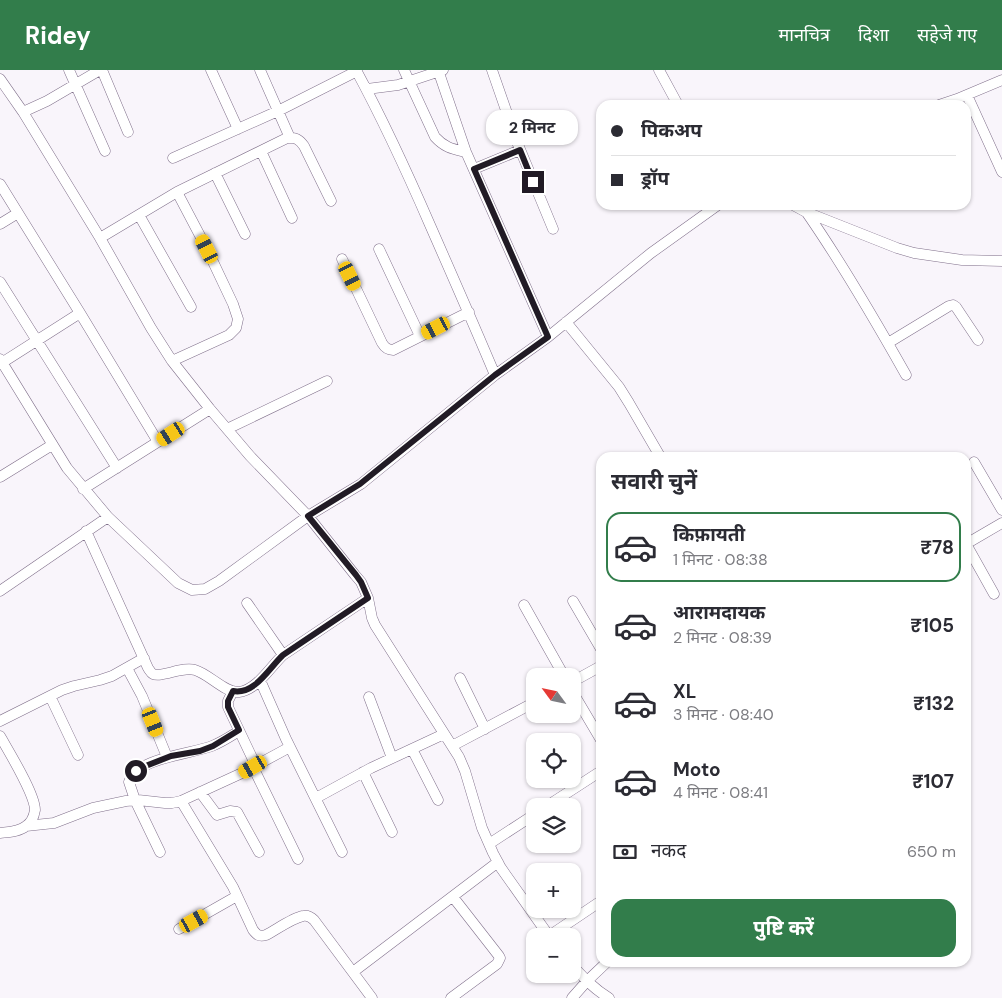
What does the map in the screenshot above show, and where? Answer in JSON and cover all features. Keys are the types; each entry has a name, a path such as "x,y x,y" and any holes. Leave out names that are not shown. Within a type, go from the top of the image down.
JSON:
{"street":[{"path":"69,70 105,151"},
{"path":"23,112 101,70 128,132"},
{"path":"212,70 238,129"},
{"path":"260,70 290,138"},
{"path":"404,70 435,137 441,144 449,148 466,152"},
{"path":"367,89 410,82 440,70 466,152 548,337"},
{"path":"492,70 520,150 553,230"},
{"path":"659,70 675,100"},
{"path":"173,158 278,111 356,71 367,89 410,178 495,375"},
{"path":"0,79 23,112 100,238 172,361 250,456 308,516 361,582 368,598 375,625 459,757 482,828 498,862 543,928"},
{"path":"953,100 1002,80"},
{"path":"967,95 969,100"},
{"path":"971,104 1002,172"},
{"path":"100,238 177,192 294,137 304,146 331,201"},
{"path":"474,169 520,150"},
{"path":"261,151 292,218"},
{"path":"215,173 245,234"},
{"path":"0,184 158,442"},
{"path":"172,361 230,335 236,328 238,319 233,304 207,249 177,192"},
{"path":"80,313 1,362 67,468 108,517 178,583 192,590 205,590 308,516 360,484 495,375 548,337 651,253 711,210"},
{"path":"802,210 914,253 962,260 1002,261"},
{"path":"806,212 869,310 906,375"},
{"path":"0,224 18,213"},
{"path":"138,215 191,307"},
{"path":"378,249 420,336"},
{"path":"342,259 382,343 389,350 393,350 469,312"},
{"path":"0,282 117,468"},
{"path":"888,343 953,305 978,340"},
{"path":"566,322 619,387 659,452"},
{"path":"227,429 327,382"},
{"path":"83,489 210,409"},
{"path":"0,477 52,444"},
{"path":"974,462 1002,510"},
{"path":"0,591 108,517"},
{"path":"971,541 1002,523"},
{"path":"86,531 148,668 155,675 183,669 194,669 233,691 239,692 251,688 283,655 368,598"},
{"path":"971,553 994,594"},
{"path":"573,601 596,640"},
{"path":"247,603 283,655"},
{"path":"524,605 559,668"},
{"path":"0,721 74,686 112,676 144,658"},
{"path":"127,668 142,696 167,758"},
{"path":"581,677 596,669"},
{"path":"460,678 485,729"},
{"path":"260,680 342,852"},
{"path":"233,691 228,701 228,707 298,859"},
{"path":"50,696 78,755"},
{"path":"369,697 392,758"},
{"path":"581,706 596,732"},
{"path":"452,746 526,707"},
{"path":"160,852 135,800 129,779 138,769 167,758 200,751 213,746 239,730"},
{"path":"316,798 363,772 444,734"},
{"path":"0,736 20,773 35,810 32,820 20,830 0,833"},
{"path":"26,826 47,824 93,808 135,800 165,803 181,801 254,767 290,746"},
{"path":"412,749 438,800"},
{"path":"363,772 392,832"},
{"path":"559,798 596,774"},
{"path":"200,792 217,815 230,811 237,812 259,852"},
{"path":"181,801 227,876 257,935 266,935 294,919 310,916 372,998"},
{"path":"489,844 526,820"},
{"path":"353,972 498,862"},
{"path":"179,929 237,896"},
{"path":"451,998 497,964 500,958 452,897"},
{"path":"561,928 596,904"},
{"path":"572,998 602,967"},
{"path":"581,975 598,991 610,998"}],"route":[{"path":"136,771 171,756 200,751 213,746 239,730 228,707 228,701 233,691 239,692 251,688 283,655 368,598 356,575 308,516 360,484 495,375 548,337 474,169 520,150 533,182"}]}
